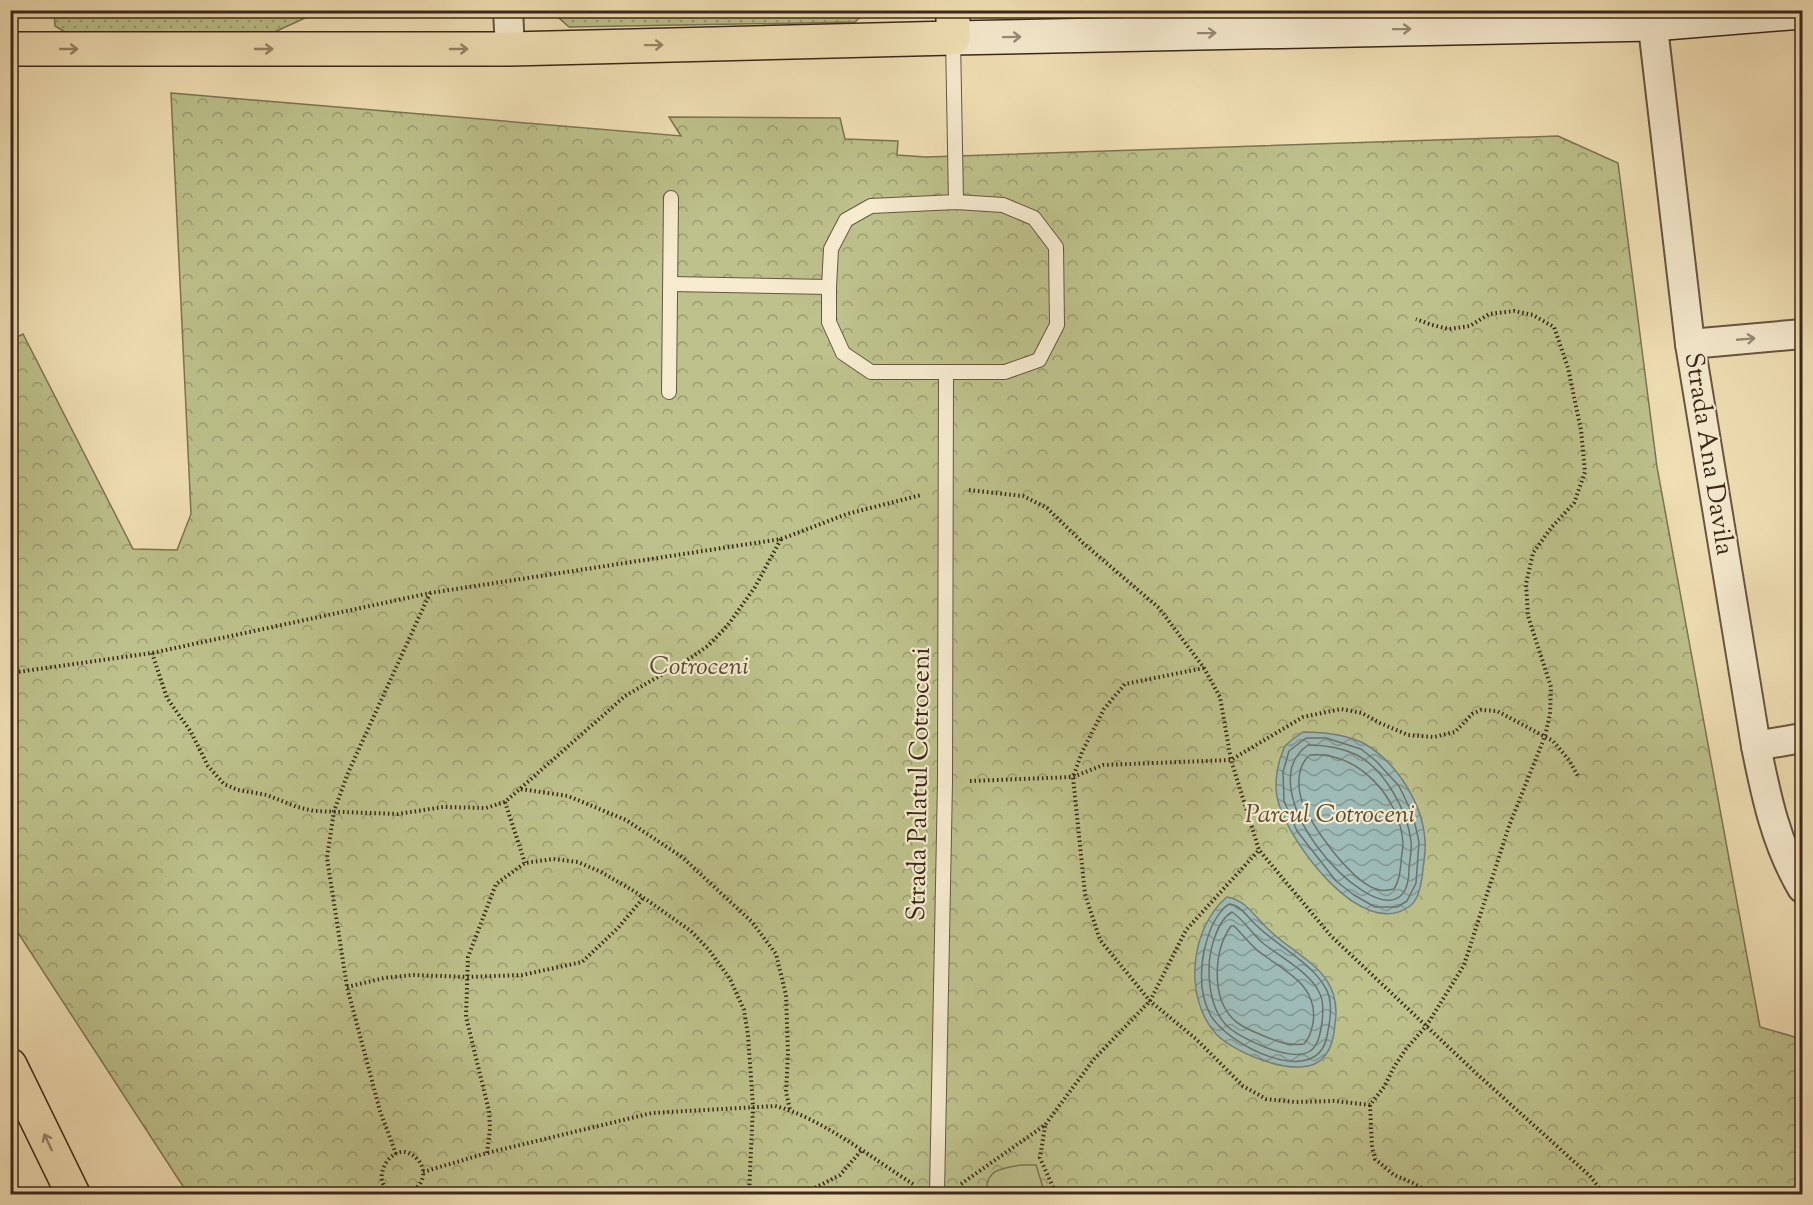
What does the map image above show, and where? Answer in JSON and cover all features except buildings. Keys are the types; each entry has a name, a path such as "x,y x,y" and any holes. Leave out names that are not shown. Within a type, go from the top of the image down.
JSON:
{"main road":[{"path":"10,50 510,49 953,24 1652,17 1803,12"},
{"path":"10,1065 73,1194"}],"street":[{"path":"508,10 510,49"},
{"name":"Strada Ana Davila","path":"1652,17 1690,344 1756,746 1775,830 1786,858 1803,888"},
{"path":"1690,344 1803,334"},
{"path":"1756,746 1803,738"}],"lane":[{"path":"953,24 956,202"},
{"path":"669,392 671,198"},
{"path":"956,202 1004,205 1034,218 1056,247 1057,325 1039,360 1005,372 871,372 843,353 829,322 831,249 846,220 871,206 956,202"},
{"path":"671,284 829,287"},
{"name":"Strada Palatul Cotroceni","path":"938,1194 945,782 946,373"}],"path":[{"path":"1416,319 1449,328 1470,326 1489,314 1514,311 1533,315 1554,327 1568,368 1581,430 1585,472 1574,502 1533,553 1526,584 1528,616 1551,687 1550,714 1545,736 1509,826 1464,965 1427,1025 1406,1049 1384,1088 1370,1105 1372,1147 1375,1160 1394,1175 1432,1194"},
{"path":"10,673 152,653 430,593 781,539 847,514 946,488 1023,496 1047,508 1083,543 1159,608 1204,668 1220,697 1231,760 1259,850 1331,936 1477,1074 1590,1176 1604,1194"},
{"path":"152,653 167,698 191,732 208,766 224,784 238,790 267,795 314,811 398,814 443,807 486,808 506,802 626,696 709,645 728,625 755,587 781,539"},
{"path":"396,1154 380,1111 347,987 327,858 334,811 348,773 430,593"},
{"path":"1204,668 1125,684 1104,709 1082,752 1073,777 1085,894 1100,940 1150,1001 1196,1040 1243,1086 1266,1099 1295,1102 1334,1101 1370,1105"},
{"path":"945,782 1073,777 1103,765 1231,760 1303,717 1341,709 1362,713 1408,735 1434,737 1455,732 1472,714 1481,710 1497,711 1553,741 1569,760 1579,778"},
{"path":"521,789 568,796 627,820 682,857 752,922 776,954 786,996 788,1053 786,1092 790,1110"},
{"path":"506,802 525,863"},
{"path":"955,1188 1045,1125 1094,1059 1150,1001 1186,930 1259,850"},
{"path":"487,1153 490,1129 489,1111 466,1017 468,957 495,884 525,863 553,859 578,862 601,872 644,897 691,931 709,950 730,979 744,1010 753,1106 749,1194"},
{"path":"347,987 384,978 413,975 468,977 522,975 582,962 618,928 644,897"},
{"path":"423,1172 487,1153 652,1113 775,1106 811,1119 920,1189"},
{"path":"1045,1125 1040,1158 1056,1194"},
{"path":"803,1194 840,1176 861,1151"},
{"path":"403,1194 395,1194 387,1189 382,1180 382,1169 387,1159 396,1154 407,1153 417,1159 423,1168 423,1179 418,1189 408,1194"}],"green space":[{"path":"54,11 477,11 316,13 270,34 70,35 55,26"},
{"path":"557,11 867,11 855,22 569,27 558,17"},
{"path":"1029,11 1359,11 1352,15 1044,22"},
{"name":"Cotroceni","path":"171,93 681,136 669,117 840,118 845,139 898,141 897,155 926,157 1558,136 1618,163 1657,467 1760,1027 1802,1039 1802,1194 188,1194 11,922 11,340 23,334 133,549 177,550 191,514"},
{"path":"1036,1165 1045,1194 987,1194 988,1180 991,1175 1007,1167"}],"water":[{"path":"1303,732 1334,734 1365,744 1377,752 1398,773 1414,799 1423,827 1425,855 1420,889 1410,906 1391,914 1371,911 1350,900 1313,863 1297,841 1279,804 1276,781 1284,747"},
{"path":"1227,897 1240,902 1281,941 1306,959 1326,979 1333,992 1336,1006 1332,1042 1323,1058 1313,1065 1285,1066 1252,1056 1237,1049 1216,1034 1205,1019 1195,983 1195,963 1205,926"}],"park label":[{"name":"Parcul Cotroceni","path":"1330,815"}]}
